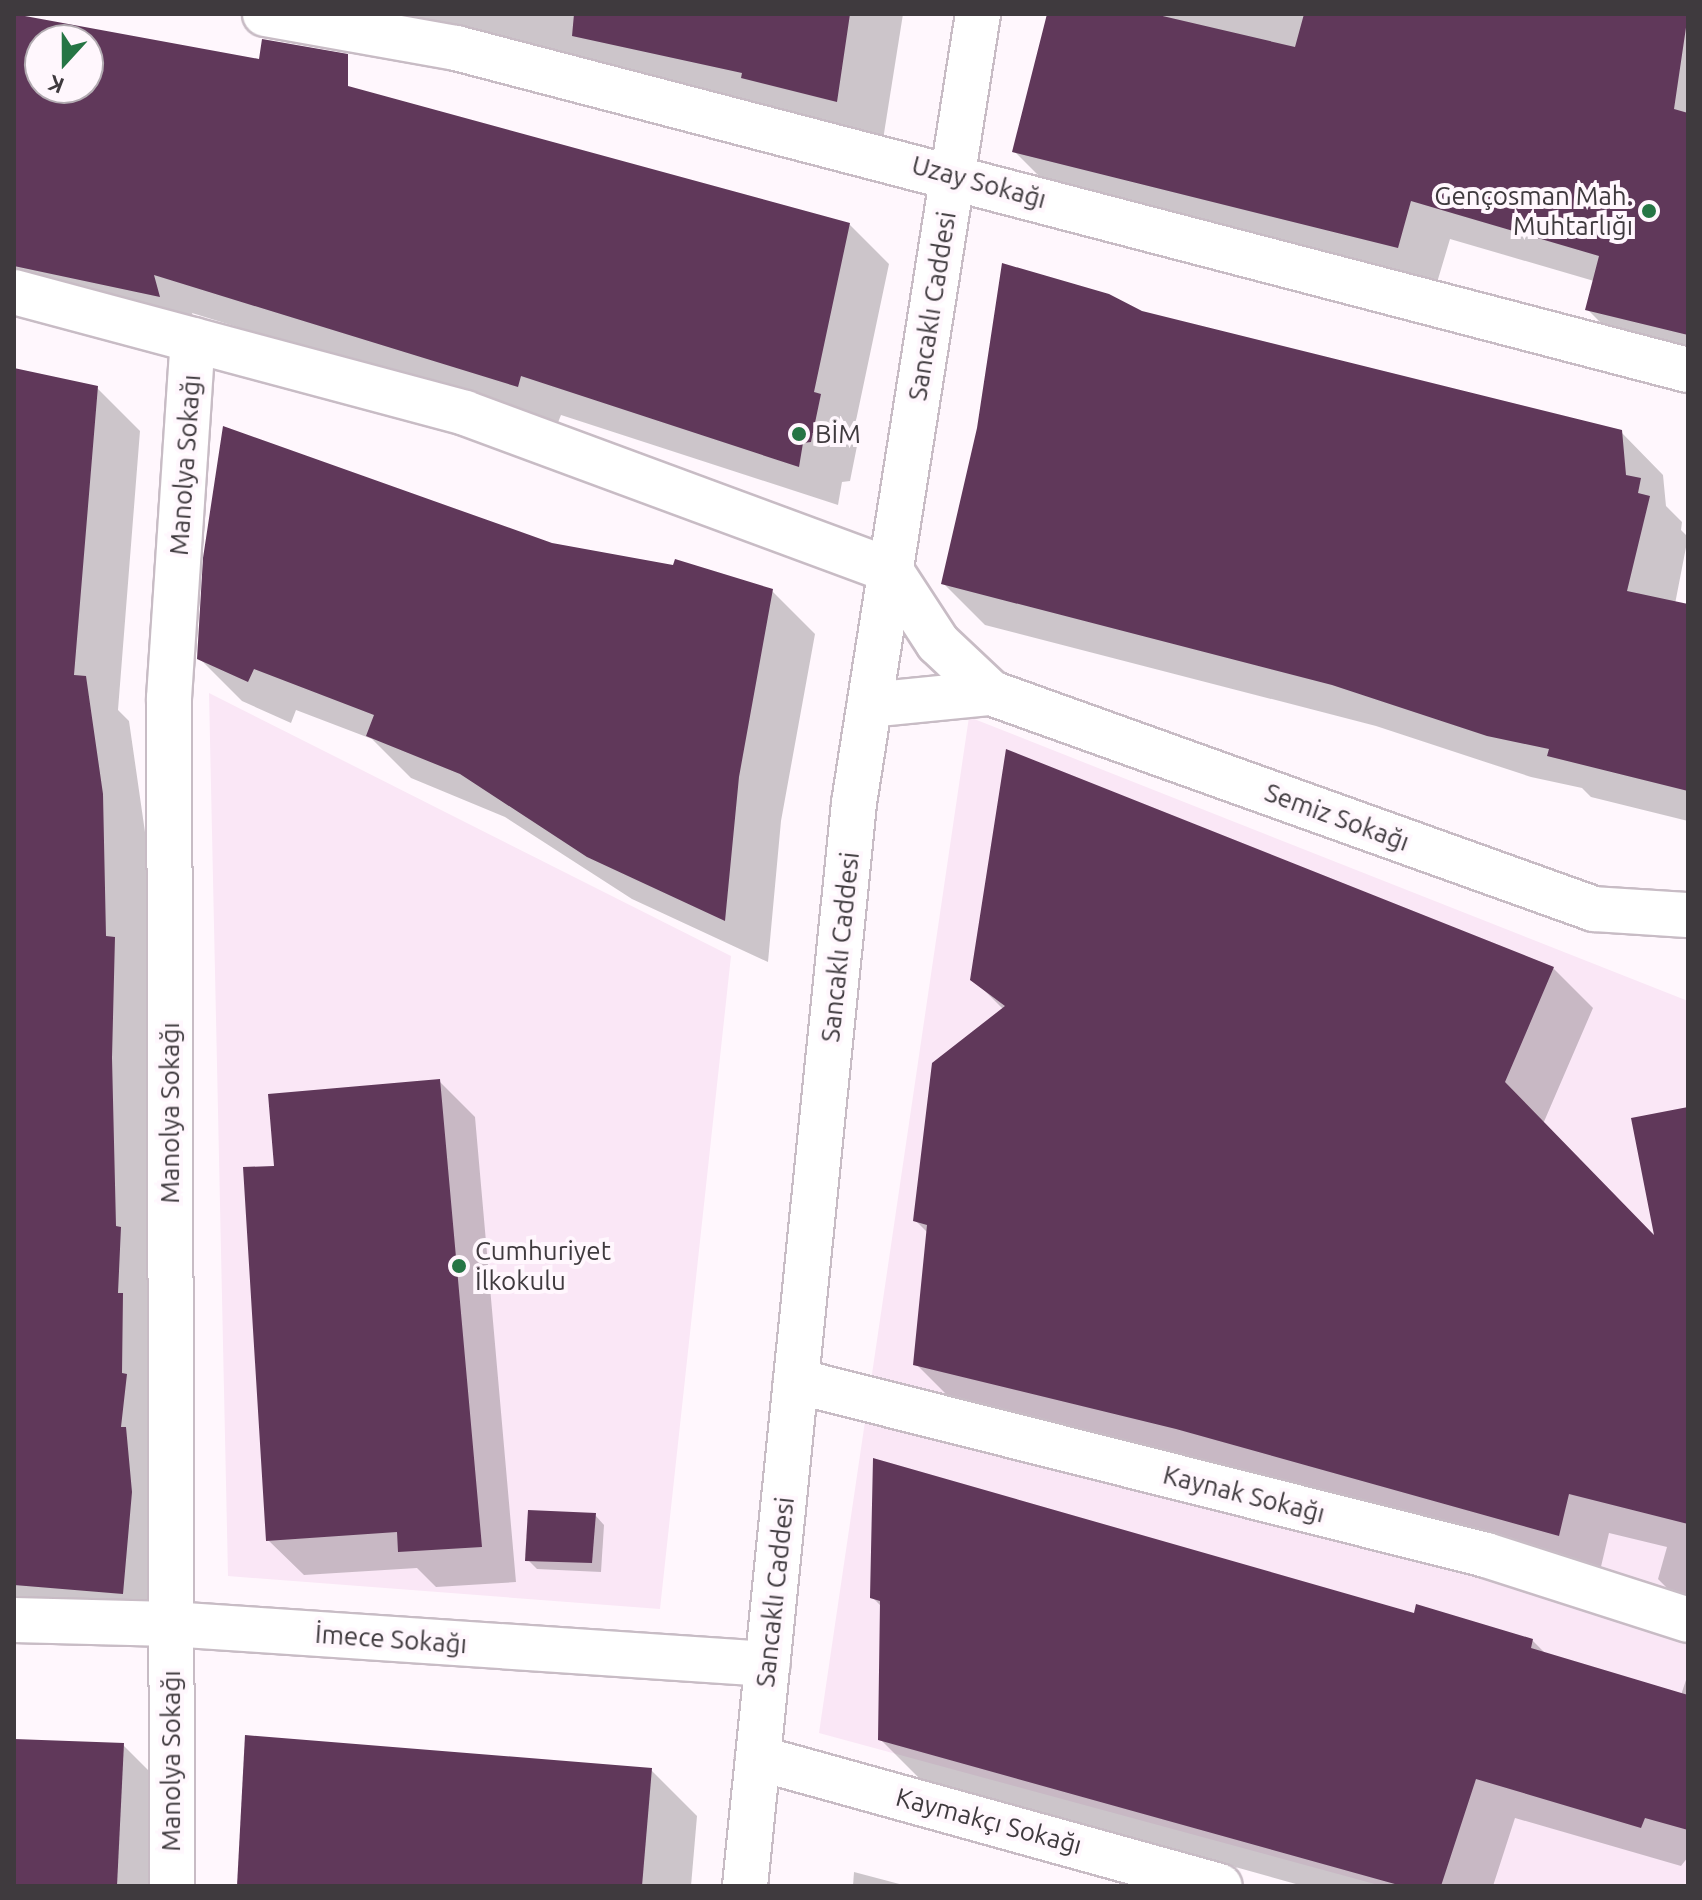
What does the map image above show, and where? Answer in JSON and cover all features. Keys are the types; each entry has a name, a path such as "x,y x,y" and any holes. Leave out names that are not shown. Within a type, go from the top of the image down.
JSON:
{"street":[{"name":"Uzay Sokağı","path":"265,14 456,48 953,175 1688,370"},
{"name":"Sancaklı Caddesi","path":"745,1886 854,803 978,14"},
{"path":"14,292 465,413 891,571"},
{"name":"Manolya Sokağı","path":"172,1886 169,698 193,340"},
{"name":"Semiz Sokağı","path":"891,571 938,643 991,693 1594,909 1688,915"},
{"name":"Semiz Sokağı","path":"870,705 991,693"},
{"name":"Kaynak Sokağı","path":"796,1381 1486,1555 1688,1620"},
{"name":"İmece Sokağı","path":"14,1620 170,1624 768,1664"},
{"name":"Kaymakçı Sokağı","path":"758,1758 1220,1886"}],"shaded area":[{"name":"Cumhuriyet İlkokulu","path":"209,693 731,956 660,1609 228,1576"},
{"path":"969,717 1688,1001 1688,1886 1382,1886 819,1733"}],"building":[{"path":"14,14 68,24 24,24 24,104 104,104 104,31 259,59 262,39 348,54 348,86 850,223 814,392 821,394 811,442 803,443 799,467 521,376 518,387 154,275 160,297 14,266"},
{"path":"574,14 850,14 837,102 741,78 742,73 572,36"},
{"path":"1047,14 1154,14 1295,47 1304,14 1688,14 1674,109 1688,113 1688,335 1585,310 1599,256 1411,201 1398,248 1012,152"},
{"path":"1002,263 1109,294 1142,311 1622,430 1626,475 1641,478 1638,493 1650,496 1627,591 1688,604 1688,791 1547,756 1549,749 1487,736 1332,685 941,584 977,428"},
{"path":"14,368 98,386 74,675 86,676 103,794 106,936 115,937 112,1058 116,1226 121,1227 118,1293 123,1293 122,1373 127,1374 121,1427 126,1427 132,1492 123,1594 14,1585"},
{"path":"223,426 552,543 673,565 675,559 773,589 739,777 725,921 587,857 460,774 366,736 374,715 254,669 248,682 197,659 203,558"},
{"path":"1006,749 1554,967 1505,1082 1654,1235 1631,1118 1688,1107 1688,1524 1569,1494 1559,1536 1176,1429 913,1365 927,1225 913,1221 932,1063 1005,1006 970,980"},
{"path":"440,1079 482,1547 398,1552 397,1532 266,1541 243,1167 274,1166 268,1094"},
{"path":"873,1458 1414,1613 1416,1604 1533,1639 1531,1648 1688,1695 1688,1830 1645,1818 1641,1828 1476,1779 1441,1886 1402,1886 878,1740 880,1601 870,1598"},
{"path":"528,1510 596,1513 592,1563 525,1561"},
{"path":"245,1735 652,1768 642,1886 237,1886"},
{"path":"14,1739 124,1743 117,1886 14,1886"}],"place":[{"name":"Gençosman Mah. Muhtarlığı","path":"1649,211"},
{"name":"BİM","path":"799,434"},
{"name":"Cumhuriyet İlkokulu","path":"459,1266"}]}
